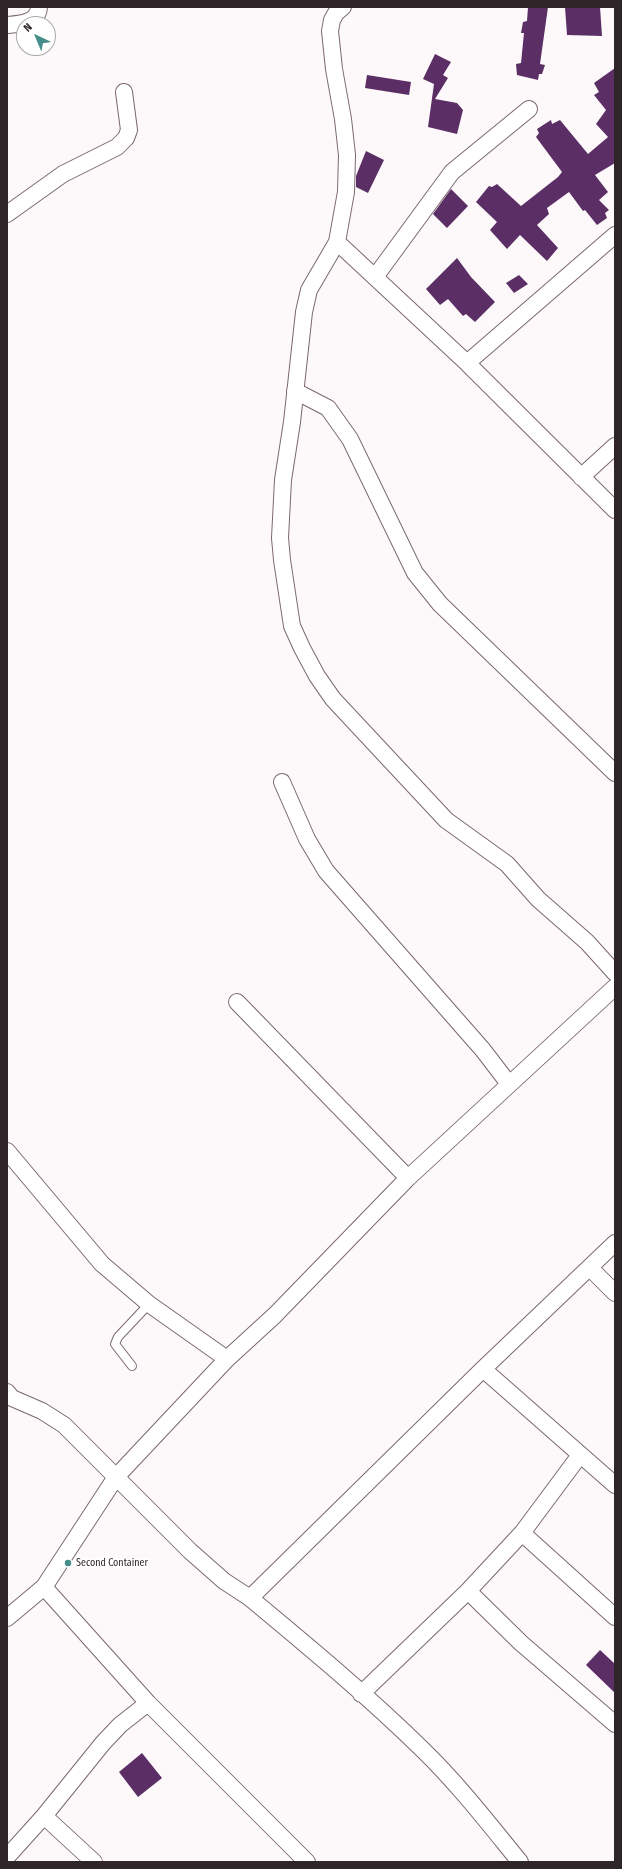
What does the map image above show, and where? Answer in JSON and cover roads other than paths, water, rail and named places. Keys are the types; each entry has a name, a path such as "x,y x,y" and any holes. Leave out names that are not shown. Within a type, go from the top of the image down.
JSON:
{"street":[{"path":"7,25 26,23 35,18 39,13 39,7"},
{"path":"339,8 332,20 330,31 346,155 346,192 337,242 309,290 304,312 283,480 280,538 292,626 317,676 333,699 446,820 507,864 538,899 587,942 615,973"},
{"path":"7,214 63,174 117,147 126,138 129,130 124,92"},
{"path":"376,277 452,172 529,109"},
{"path":"467,363 615,235"},
{"path":"337,242 467,363 615,510"},
{"path":"295,391 328,408 350,439 415,573 440,604 615,773"},
{"path":"581,477 615,446"},
{"path":"282,782 307,839 326,871 483,1050 509,1084"},
{"path":"7,1618 44,1587 116,1477 226,1359 275,1315 408,1178 615,987"},
{"path":"237,1002 408,1178"},
{"path":"7,1151 102,1264 149,1304 226,1359"},
{"path":"250,1598 482,1369 615,1243"},
{"path":"590,1268 615,1293"},
{"path":"482,1369 615,1485"},
{"path":"8,1397 42,1411 64,1425 190,1551 224,1581 250,1598 319,1654 424,1751 488,1822 520,1862"},
{"path":"361,1694 468,1591 522,1534 580,1455"},
{"path":"522,1534 615,1617"},
{"path":"44,1587 148,1703 307,1862"},
{"path":"468,1591 521,1643 615,1724"},
{"path":"7,1857 44,1816 103,1743 120,1725 148,1703"},
{"path":"44,1816 94,1862"}],"lane":[{"path":"132,1366 115,1344 118,1337 149,1304"}],"place":[{"name":"Second Container","path":"68,1563"}]}
